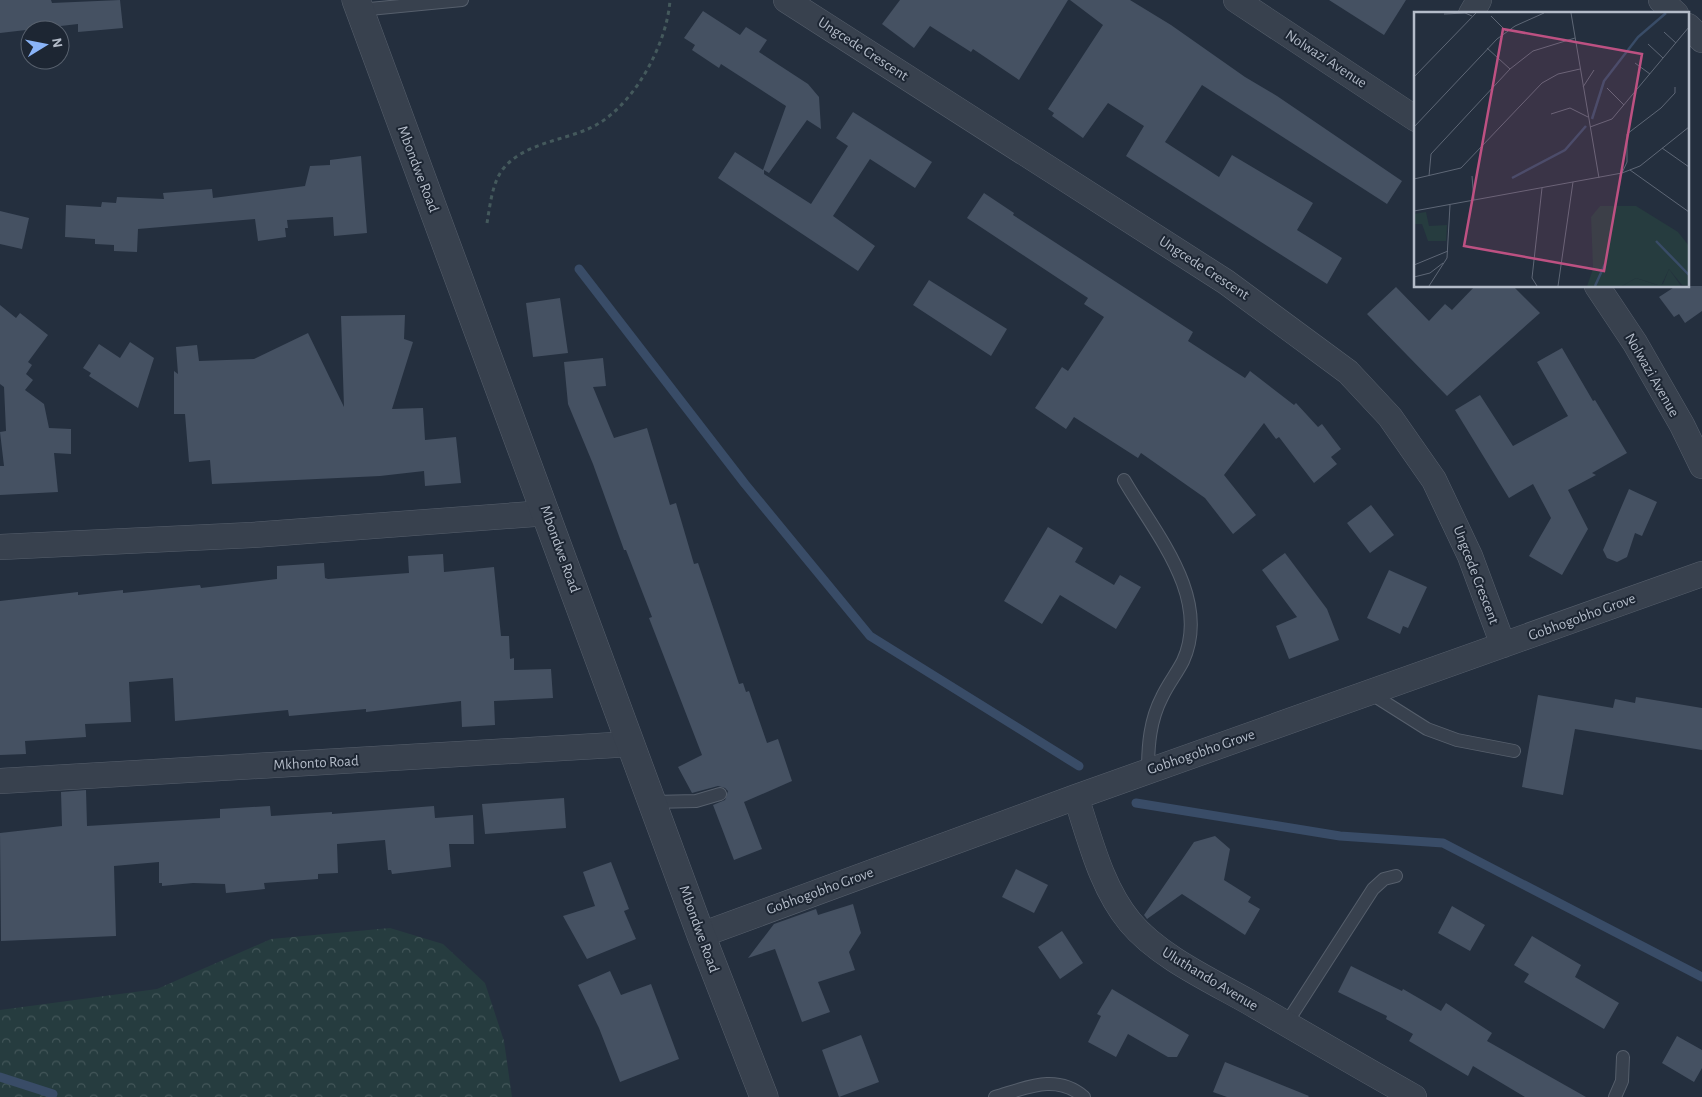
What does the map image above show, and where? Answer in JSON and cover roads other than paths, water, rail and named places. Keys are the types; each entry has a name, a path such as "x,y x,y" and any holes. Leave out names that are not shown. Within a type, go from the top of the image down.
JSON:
{"street":[{"name":"Ungcede Crescent","path":"786,0 1226,282 1348,372 1390,417 1434,480 1470,556 1503,646"},
{"name":"Nolwazi Avenue","path":"1236,0 1413,110"},
{"path":"1472,12 1479,0"},
{"path":"1661,0 1674,12"},
{"name":"Mbondwe Road","path":"357,5 547,513 701,935 764,1097"},
{"name":"Nolwazi Avenue","path":"1598,288 1635,343 1682,425 1702,466"},
{"path":"0,547 252,535 547,513"},
{"name":"Gobhogobho Grove","path":"701,935 1148,771 1702,574"},
{"name":"Mkhonto Road","path":"0,782 631,744"},
{"name":"Uluthando Avenue","path":"1076,797 1108,886 1118,906 1134,927 1166,954 1414,1097"}],"lane":[{"path":"357,5 462,0"},
{"path":"1124,480 1175,563 1191,617 1189,643 1184,659 1162,695 1153,720 1148,771"},
{"path":"1370,693 1427,729 1456,740 1514,751"},
{"path":"653,802 696,801 720,794"},
{"path":"1286,1024 1374,889 1384,879 1396,876"},
{"path":"1615,1097 1622,1081 1623,1057"},
{"path":"995,1097 1046,1083 1068,1087 1084,1097"}],"waterway":[{"path":"579,269 745,484 870,636 1079,766"},
{"path":"1136,803 1340,836 1443,843 1702,977"},
{"path":"0,1077 53,1094"}]}
